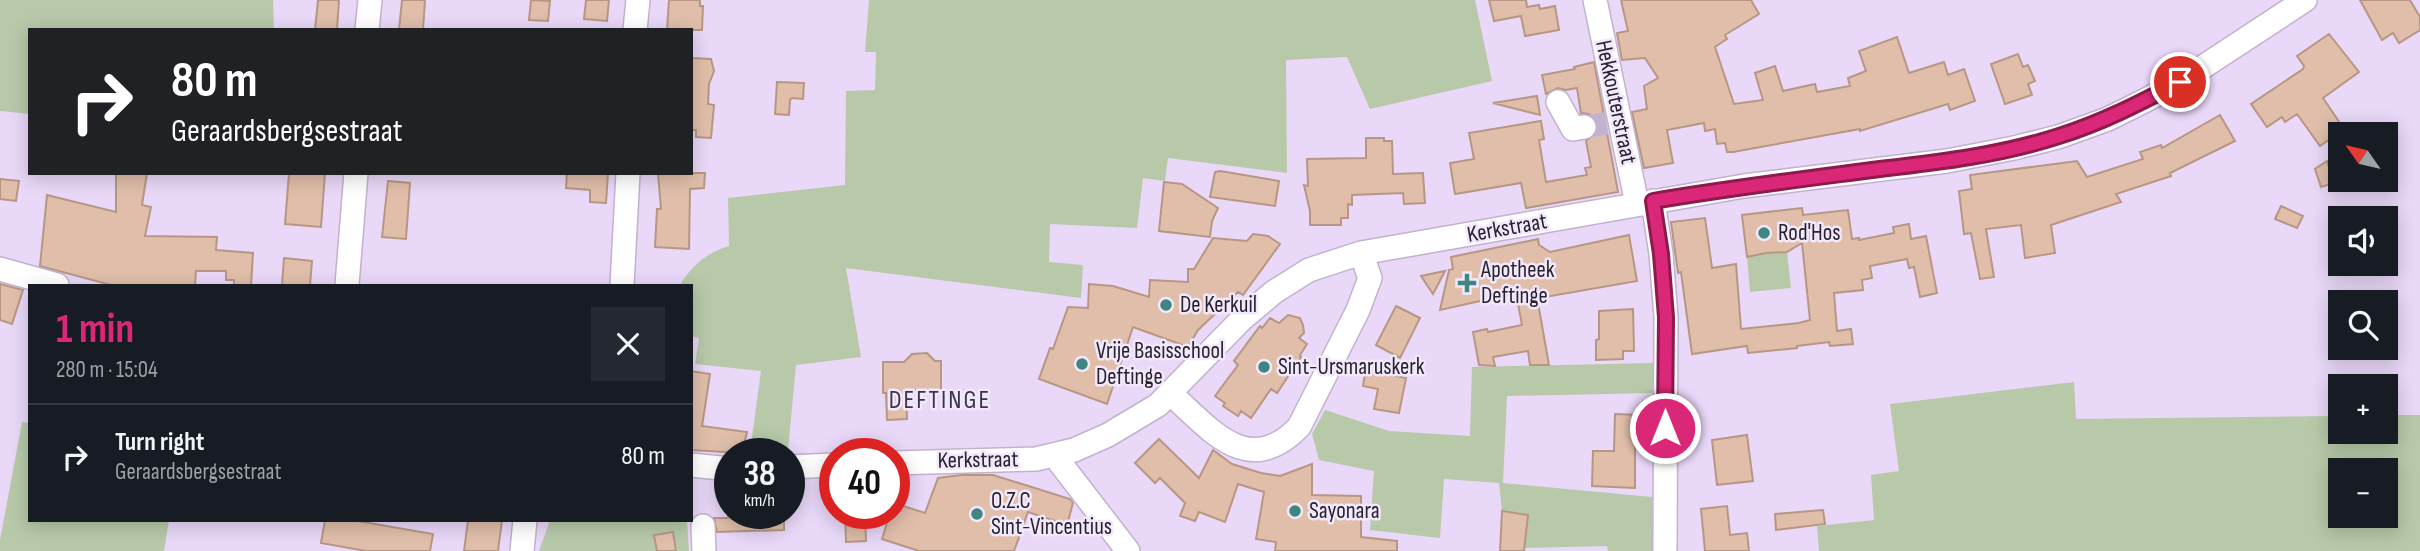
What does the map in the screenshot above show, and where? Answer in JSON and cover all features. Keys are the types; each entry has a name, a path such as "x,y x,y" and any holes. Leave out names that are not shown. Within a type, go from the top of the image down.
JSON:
{"street":[{"path":"368,28 370,0"},
{"path":"635,28 638,0"},
{"name":"Hekkouterstraat","path":"1595,0 1614,122 1661,254 1666,317 1665,551"},
{"name":"Kerkstraat","path":"910,463 1015,461 1054,456 1108,435 1145,415 1171,394 1242,318 1274,292 1309,270 1361,253 1744,186 1947,161 2058,137 2108,119 2180,82 2305,0"},
{"path":"1558,102 1573,129 1584,127"},
{"path":"347,284 356,175"},
{"path":"622,284 628,175"},
{"path":"1171,394 1232,445 1258,450 1277,446 1287,440 1304,418 1358,310 1370,278 1361,253"},
{"path":"0,269 53,284"},
{"path":"1054,456 1128,551"},
{"path":"693,466 714,468"},
{"path":"703,526 704,551"}],"green space":[{"path":"0,0 273,0 274,28 28,28 28,114 0,111"},
{"path":"869,0 1475,0 1492,81 1370,109 1347,57 1286,60 1287,173 1168,158 1165,181 1143,178 1137,228 1050,224 1049,262 1083,265 1081,298 846,268 861,357 796,365 789,438 752,438 761,371 695,364 699,338 693,336 693,284 681,284 701,261 729,246 728,198 845,185 846,91 875,90 876,52 865,52"},
{"path":"1787,252 1791,288 1750,292 1747,257"},
{"path":"1656,363 1652,393 1507,396 1503,483 1652,497 1653,551 1608,551 1607,546 1524,548 1528,515 1502,511 1499,483 1444,479 1440,538 1370,530 1374,471 1319,460 1312,434 1325,410 1389,431 1470,436 1472,367"},
{"path":"2074,382 2076,419 2328,416 2328,444 2398,444 2398,415 2420,415 2420,551 1819,551 1817,526 1874,520 1871,475 1899,471 1890,404"},
{"path":"22,422 28,423 28,522 169,522 164,551 0,551"},
{"path":"549,522 687,522 689,551 539,551"}],"building":[{"path":"318,0 339,0 337,28 315,28"},
{"path":"402,0 425,0 423,28 399,28"},
{"path":"531,0 550,1 548,21 529,20"},
{"path":"586,0 609,0 607,21 584,19"},
{"path":"669,0 700,0 700,6 703,6 702,30 667,28"},
{"path":"1489,0 1526,0 1527,7 1539,5 1540,9 1555,6 1559,30 1525,36 1521,16 1494,21"},
{"path":"1621,0 1751,0 1759,14 1725,35 1727,39 1715,47 1734,104 1763,100 1755,73 1775,66 1783,91 1815,84 1817,92 1850,86 1848,78 1866,71 1859,51 1897,37 1909,73 1944,62 1948,75 1964,69 1975,101 1950,110 1948,104 1860,131 1733,152 1727,152 1725,143 1717,144 1715,129 1705,131 1704,123 1667,130 1673,163 1644,168 1632,112 1647,109 1644,86 1658,78 1645,58 1622,60 1617,33 1628,31"},
{"path":"2360,0 2410,0 2420,17 2420,30 2399,43 2393,33 2382,40"},
{"path":"2329,34 2359,72 2323,98 2339,122 2328,122 2328,140 2320,146 2297,114 2285,122 2282,117 2267,127 2251,104 2303,69 2304,66 2297,56"},
{"path":"2018,54 2023,67 2028,65 2035,81 2028,84 2032,95 2005,104 1991,64"},
{"path":"693,58 711,59 714,71 709,84 708,104 714,105 711,138 696,137 696,130 693,130"},
{"path":"1594,62 1618,192 1526,208 1521,183 1455,194 1450,163 1474,159 1469,133 1541,121 1544,139 1539,140 1546,182 1587,175 1585,168 1591,167 1586,141 1597,132 1598,124 1589,114 1581,113 1577,88 1558,88 1546,94 1542,75 1575,69 1574,67"},
{"path":"777,82 804,83 803,99 790,100 789,115 775,114"},
{"path":"1537,96 1540,115 1493,103"},
{"path":"2220,115 2235,141 2170,173 2171,176 2116,194 2121,202 2051,225 2055,253 2025,258 2021,225 1986,229 1994,277 1980,279 1971,233 1964,234 1959,191 1972,189 1970,175 2077,161 2087,177 2143,159 2140,152 2161,145 2162,148"},
{"path":"1366,138 1392,141 1393,174 1423,173 1425,203 1404,204 1403,193 1352,195 1352,205 1348,204 1348,218 1341,218 1341,225 1310,225 1304,185 1308,186 1307,159 1366,158"},
{"path":"2327,161 2328,185 2321,187 2315,169"},
{"path":"1215,172 1279,181 1275,206 1210,197"},
{"path":"705,173 704,188 690,189 689,249 655,247 657,209 661,209 658,175"},
{"path":"116,175 147,175 142,205 151,207 145,236 217,237 216,250 253,253 251,284 234,284 234,280 226,280 226,271 196,271 195,284 107,284 40,266 47,195 116,212"},
{"path":"289,175 325,175 321,227 285,224"},
{"path":"567,175 608,175 606,203 590,202 590,190 566,188"},
{"path":"0,179 19,181 16,201 0,199"},
{"path":"388,181 410,183 406,239 382,237"},
{"path":"1164,182 1182,184 1218,208 1212,221 1210,237 1159,231"},
{"path":"2281,206 2303,216 2297,228 2275,219"},
{"path":"1802,208 1803,215 1848,210 1852,239 1894,233 1893,227 1909,224 1911,239 1926,236 1937,293 1920,297 1914,267 1909,268 1907,259 1870,266 1872,278 1862,280 1863,290 1834,293 1837,331 1851,329 1853,344 1830,346 1829,342 1748,353 1747,346 1692,354 1671,222 1705,218 1712,268 1736,264 1741,329 1799,323 1810,320 1802,243 1787,252 1747,257 1742,215"},
{"path":"1253,234 1268,236 1280,244 1243,295 1238,292 1198,330 1188,347 1133,327 1107,404 1039,379 1068,307 1088,308 1089,284 1113,286 1149,297 1150,280 1188,282 1188,269 1194,269 1213,238 1247,241"},
{"path":"1629,235 1637,281 1539,298 1549,365 1530,365 1528,351 1493,357 1495,366 1479,365 1473,332 1487,329 1488,332 1522,325 1516,293 1440,310 1449,270 1453,269 1451,257 1538,239 1539,245 1550,252"},
{"path":"284,258 312,261 310,284 282,284"},
{"path":"1445,271 1433,294 1421,276"},
{"path":"0,284 23,290 12,324 0,320"},
{"path":"1396,306 1420,318 1400,358 1376,345"},
{"path":"1633,309 1634,351 1623,351 1623,359 1596,360 1599,311"},
{"name":"Sint-Ursmaruskerk","path":"1288,315 1300,318 1303,325 1304,333 1299,338 1307,344 1301,357 1277,393 1271,389 1251,418 1241,411 1238,416 1223,406 1225,403 1215,396 1238,365 1234,361 1260,326 1262,328 1270,318 1279,323"},
{"path":"927,353 935,361 941,361 941,390 906,390 907,419 887,420 886,393 883,393 883,362 904,362 912,354"},
{"path":"1366,368 1406,378 1399,413 1374,409 1378,389 1363,386"},
{"path":"693,371 710,374 702,426 747,432 746,438 714,438 714,451 693,450"},
{"path":"1615,414 1641,415 1641,443 1635,443 1635,488 1592,486 1593,451 1614,451"},
{"path":"1747,435 1753,481 1717,485 1712,440"},
{"path":"1159,439 1199,478 1213,450 1232,464 1280,476 1312,464 1312,495 1361,496 1361,537 1397,541 1397,551 1275,551 1276,542 1256,539 1264,492 1238,484 1225,522 1199,512 1195,521 1180,516 1185,503 1160,478 1155,483 1135,463"},
{"name":"O.Z.C Sint-Vincentius","path":"993,475 1070,499 1073,503 1067,525 1028,512 1014,551 919,551 882,539 885,529 910,529 910,508 925,513 938,478"},
{"path":"1727,506 1730,535 1747,533 1749,551 1705,551 1701,509"},
{"path":"1823,510 1825,524 1776,530 1775,514"},
{"path":"1502,511 1528,515 1524,551 1500,551"},
{"path":"325,522 364,522 433,534 430,551 366,551 321,543"},
{"path":"468,522 502,522 498,551 464,551"},
{"path":"716,529 784,529 784,530 717,532"},
{"path":"846,529 866,529 866,541 846,542"},
{"path":"673,532 676,551 657,551 654,535"}],"tunnel":[{"path":"1584,127 1608,123"}],"place":[{"name":"Rod'Hos","path":"1764,233"},
{"name":"Apotheek Deftinge","path":"1467,283"},
{"name":"De Kerkuil","path":"1166,305"},
{"name":"Vrije Basisschool Deftinge","path":"1082,364"},
{"name":"Sint-Ursmaruskerk","path":"1264,367"},
{"name":"Sayonara","path":"1295,511"},
{"name":"O.Z.C Sint-Vincentius","path":"977,514"}],"district":[{"name":"DEFTINGE","path":"940,400"}],"route":[{"path":"1665,428 1666,317 1653,201 1744,186 1947,161 2014,148 2058,137 2108,119 2180,82"}]}
